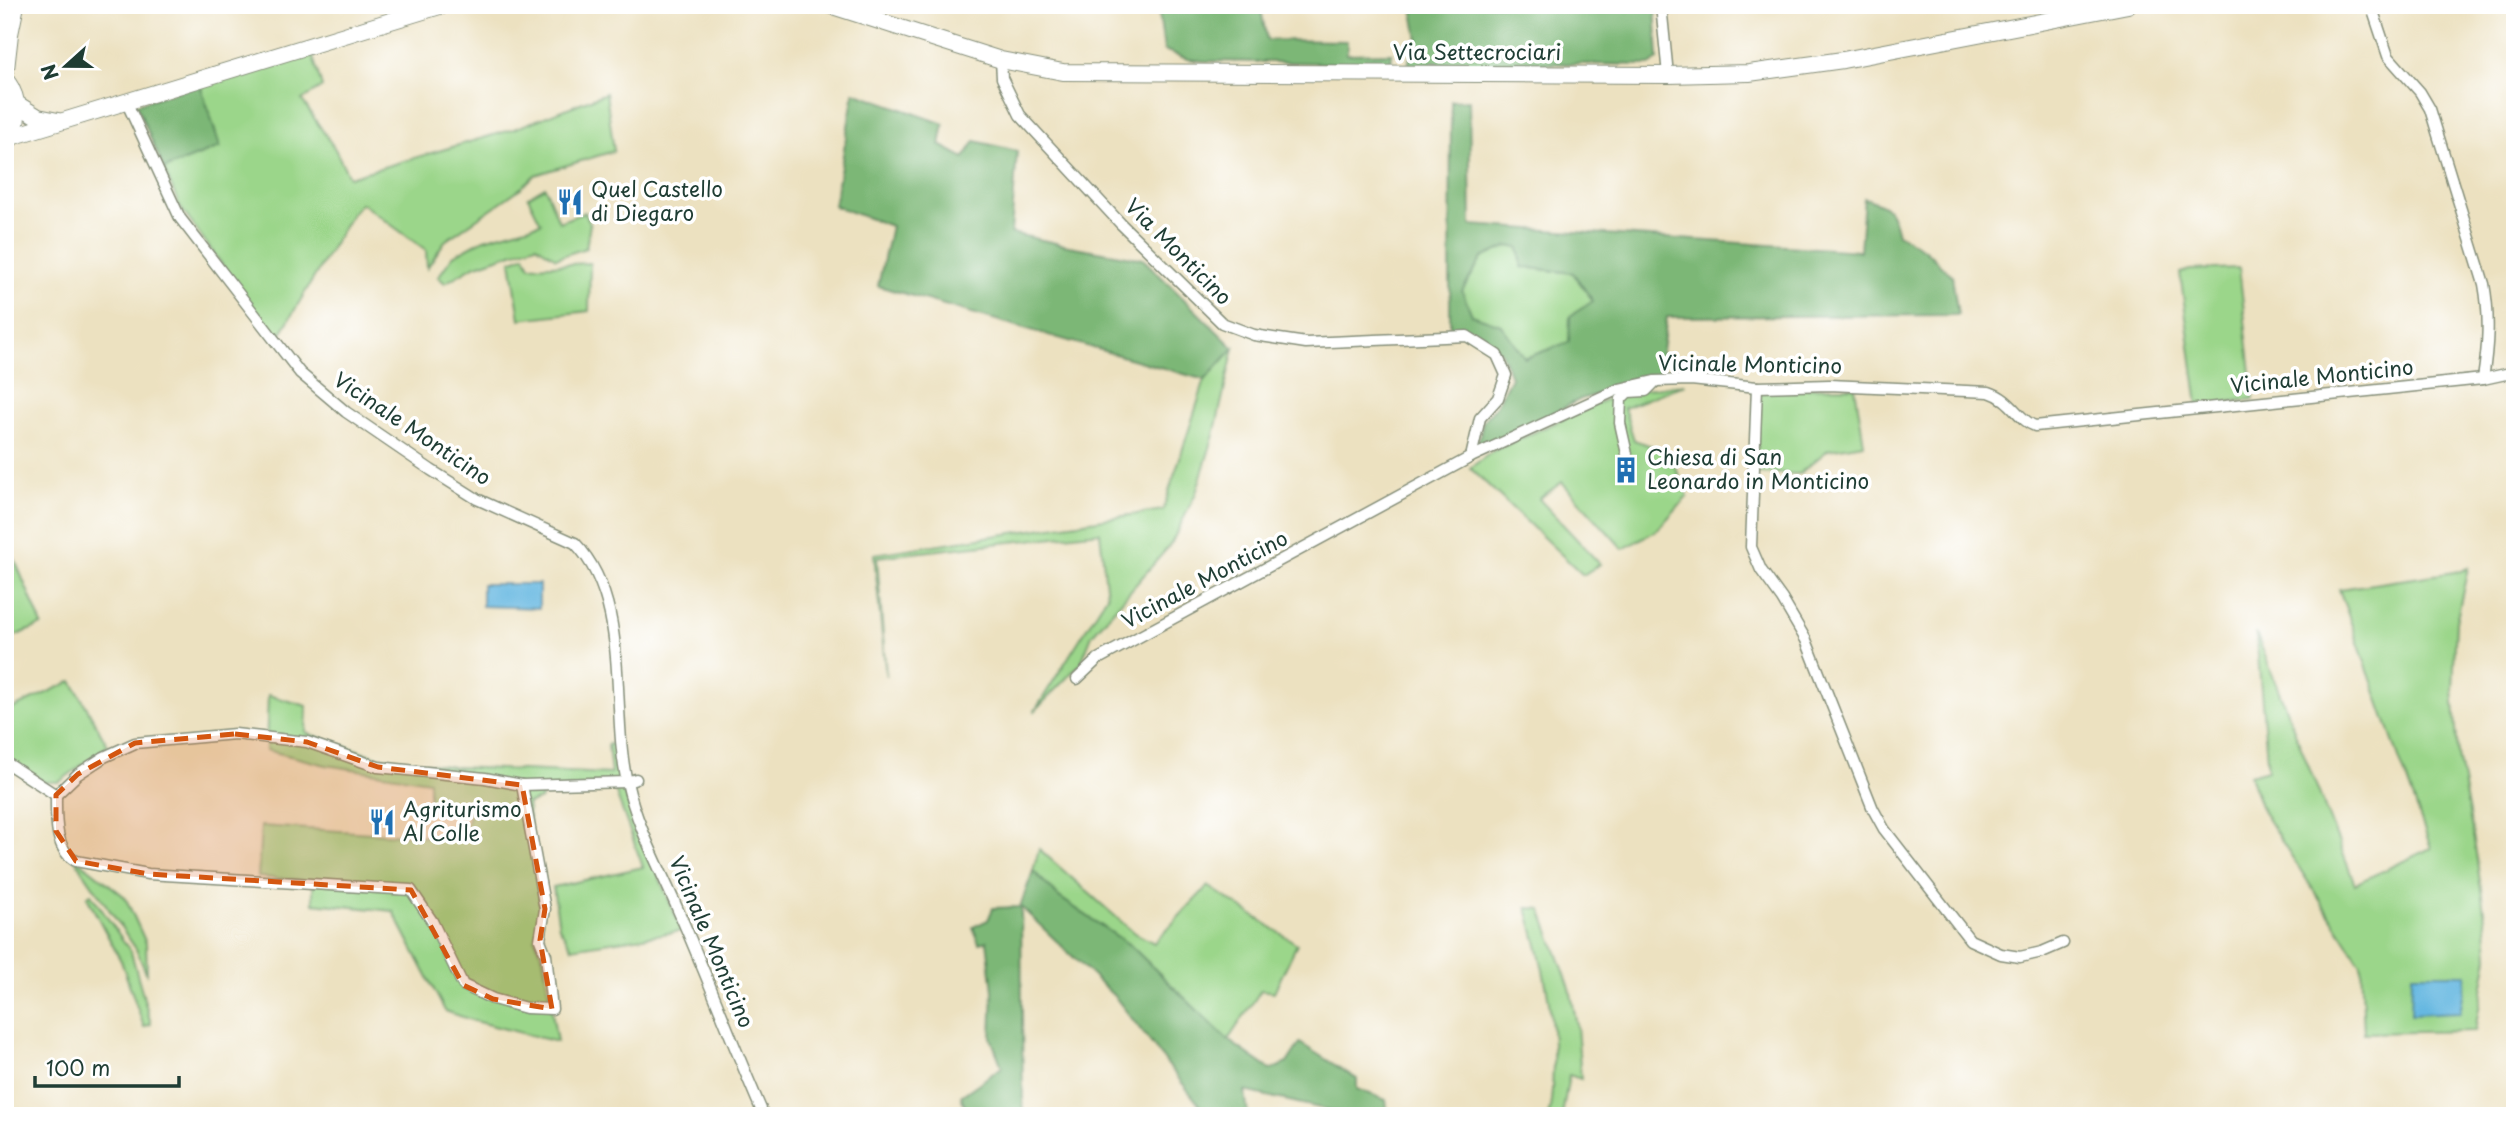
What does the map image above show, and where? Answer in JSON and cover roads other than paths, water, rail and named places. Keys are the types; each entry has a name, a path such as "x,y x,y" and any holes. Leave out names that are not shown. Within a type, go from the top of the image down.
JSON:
{"main road":[{"path":"5,13 12,5"},
{"path":"5,69 12,5"},
{"path":"8,141 126,101 443,5"},
{"name":"Via Settecrociari","path":"829,5 1001,60 1063,72 1668,75 1749,73 1843,60 2128,5"},
{"path":"5,80 17,104 17,121 8,141"},
{"path":"17,104 49,121 64,121"}],"street":[{"path":"1661,5 1668,75"},
{"path":"2371,5 2388,55 2420,92 2430,109 2484,284 2489,310 2483,379"},
{"name":"Via Monticino","path":"1001,60 1002,78 1020,115 1121,224 1222,323 1254,335 1306,343 1466,336 1497,355 1506,375 1498,398 1480,418 1471,457"},
{"name":"Vicinale Monticino","path":"126,101 180,218 300,373 346,412 430,470 477,499 575,543 587,555 599,579 615,640 618,697 641,828 764,1116"},
{"name":"Vicinale Monticino","path":"1077,679 1098,659 1471,457 1619,389 1657,381 1691,380 1757,387 1829,384 1989,392 2005,400 2029,424 2035,426 2483,379 2515,372"},
{"path":"1627,454 1620,423 1621,400 1628,392 1646,391 1657,381"},
{"path":"1757,387 1751,548 1760,570 1782,599 1806,640 1872,809 1884,829 1970,940 2001,954 2020,957 2042,953 2063,943"},
{"path":"522,785 545,909 540,940 546,955 552,1009 526,1008 493,999 463,985 432,921 411,890 148,874 76,861 70,858 56,831 56,795 104,757 135,743 235,734 307,742 378,767 485,778 522,785 631,780"},
{"path":"5,762 56,795"}],"water":[{"path":"482,584 539,584 539,608 482,606"},
{"path":"2412,974 2467,974 2460,1012 2411,1014"}],"place":[{"name":"Quel Castello di Diegaro","path":"570,202"},
{"name":"Chiesa di San Leonardo in Monticino","path":"1626,470"},
{"name":"Agriturismo Al Colle","path":"382,822"}]}
